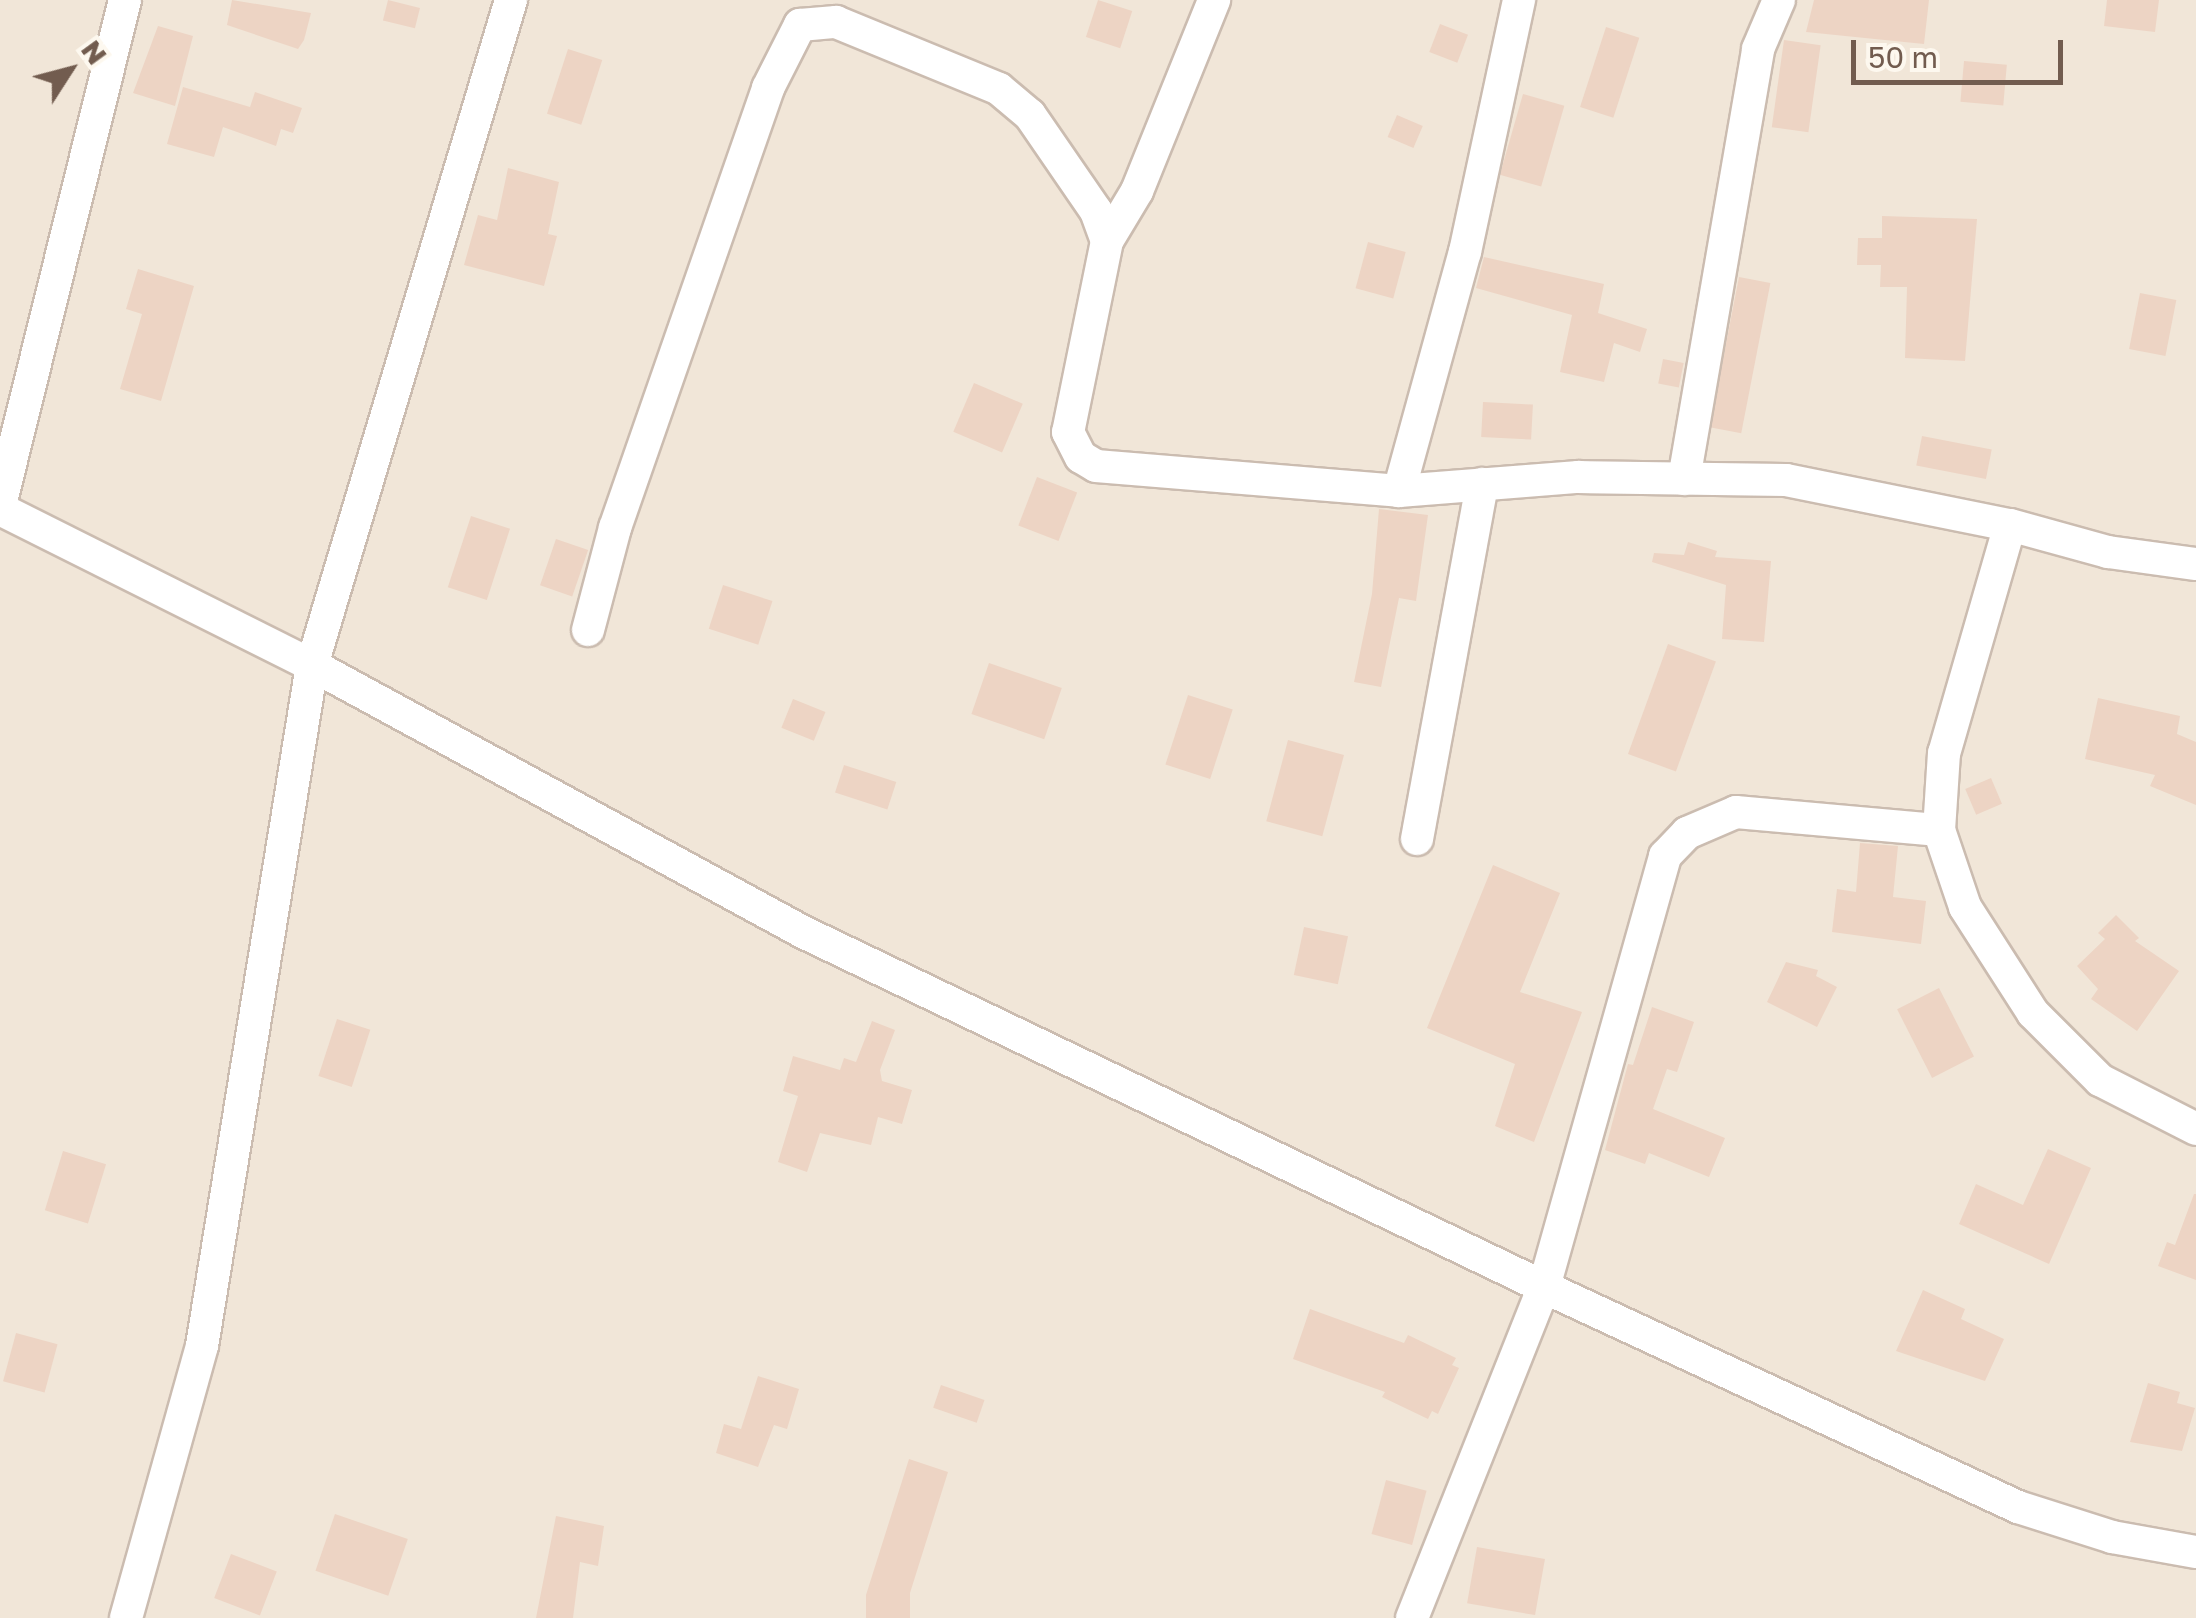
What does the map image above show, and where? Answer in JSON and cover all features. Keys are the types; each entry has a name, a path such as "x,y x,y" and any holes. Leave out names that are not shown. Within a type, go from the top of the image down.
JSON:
{"street":[{"path":"124,0 0,507 312,665 803,932 1544,1287 2018,1507 2112,1537 2196,1552"},
{"path":"126,1618 202,1346 312,665 511,0"},
{"path":"1214,0 1137,191 1107,241 1068,432 1081,456 1096,466 1400,492 1482,484 1786,480 2010,525 2108,552 2196,564"},
{"path":"1400,492 1465,252 1520,0"},
{"path":"1684,479 1758,48 1779,0"},
{"path":"588,630 615,528 768,88 800,25 836,22 999,89 1030,115 1096,212 1107,241"},
{"path":"1417,839 1482,484"},
{"path":"2010,525 1944,753 1939,830 1965,907 2033,1013 2100,1080 2196,1129"},
{"path":"1412,1618 1544,1287 1665,856 1686,833 1736,812 1939,830"}],"shaded area":[{"path":"0,0 2196,0 2196,1618 0,1618"}],"building":[{"path":"232,0 311,13 304,40 298,49 227,25"},
{"path":"388,0 420,8 415,28 383,20"},
{"path":"1098,0 1132,11 1120,48 1086,37"},
{"path":"1814,0 1929,0 1924,44 1806,32"},
{"path":"2107,0 2159,0 2155,32 2104,26"},
{"path":"1440,24 1468,35 1457,63 1429,52"},
{"path":"158,26 193,36 175,106 133,93"},
{"path":"1606,27 1639,38 1613,118 1580,107"},
{"path":"1784,40 1821,45 1808,132 1772,127"},
{"path":"568,49 602,60 581,125 547,114"},
{"path":"1964,61 2007,65 2003,106 1960,102"},
{"path":"183,87 250,107 255,92 302,108 293,133 281,129 276,146 223,127 214,157 167,144"},
{"path":"1523,94 1564,106 1541,187 1500,175"},
{"path":"1397,115 1423,126 1413,148 1388,137"},
{"path":"508,168 559,182 548,234 557,236 544,286 464,265 478,215 497,220"},
{"path":"1882,216 1977,219 1965,361 1905,358 1907,287 1880,287 1881,265 1857,265 1858,238 1882,238"},
{"path":"1368,242 1406,252 1393,298 1356,288"},
{"path":"1484,257 1604,284 1598,313 1647,329 1640,352 1614,343 1604,382 1560,372 1572,315 1476,288"},
{"path":"138,269 194,286 161,401 120,389 142,314 126,309"},
{"path":"1739,277 1770,283 1741,433 1710,427"},
{"path":"2140,293 2176,300 2165,356 2129,349"},
{"path":"1663,359 1684,363 1679,388 1658,384"},
{"path":"974,383 1023,404 1002,452 953,432"},
{"path":"1483,402 1533,405 1531,440 1481,437"},
{"path":"1922,436 1992,450 1986,479 1916,465"},
{"path":"1037,477 1077,492 1059,541 1018,526"},
{"path":"1379,509 1428,515 1416,601 1399,598 1381,687 1354,682 1372,594"},
{"path":"471,516 510,529 487,600 448,587"},
{"path":"556,539 588,550 572,596 540,585"},
{"path":"1688,542 1717,551 1715,557 1771,561 1764,642 1722,639 1726,585 1652,562 1654,553 1684,555"},
{"path":"723,585 772,601 758,645 709,629"},
{"path":"1668,644 1716,661 1676,771 1628,754"},
{"path":"989,663 1062,688 1044,739 971,714"},
{"path":"1188,695 1233,710 1210,779 1165,764"},
{"path":"2098,698 2180,716 2177,734 2196,742 2196,805 2150,786 2155,775 2085,759"},
{"path":"793,699 825,712 814,741 781,728"},
{"path":"1288,740 1344,755 1322,836 1266,821"},
{"path":"844,765 896,782 887,810 835,793"},
{"path":"1991,778 2002,804 1976,815 1965,789"},
{"path":"1860,843 1898,846 1893,897 1926,901 1921,944 1832,932 1837,889 1856,892"},
{"path":"1493,865 1560,893 1520,992 1582,1012 1534,1142 1495,1126 1515,1064 1427,1028"},
{"path":"2116,915 2139,938 2135,941 2179,971 2137,1031 2091,999 2098,989 2077,966 2105,939 2098,933"},
{"path":"1304,927 1348,936 1338,984 1294,975"},
{"path":"1786,962 1818,970 1816,976 1837,987 1817,1027 1767,1002"},
{"path":"1939,988 1974,1057 1932,1078 1897,1009"},
{"path":"1652,1007 1694,1022 1677,1072 1667,1069 1653,1109 1725,1138 1709,1177 1649,1153 1645,1164 1605,1150 1628,1064 1633,1065"},
{"path":"337,1019 370,1030 352,1087 318,1076"},
{"path":"872,1021 895,1030 880,1070 882,1081 912,1090 902,1124 878,1117 871,1145 820,1133 807,1172 778,1162 798,1096 783,1091 793,1056 840,1070 844,1058 856,1062"},
{"path":"2048,1149 2091,1168 2049,1264 1959,1224 1976,1184 2023,1205"},
{"path":"63,1151 106,1164 88,1223 45,1210"},
{"path":"2194,1194 2196,1280 2158,1266 2167,1242 2175,1245"},
{"path":"1923,1290 1965,1309 1961,1319 2004,1339 1985,1381 1896,1351"},
{"path":"1310,1309 1404,1343 1408,1335 1456,1358 1452,1365 1459,1368 1438,1414 1432,1411 1428,1419 1382,1397 1385,1392 1293,1359"},
{"path":"16,1333 58,1344 45,1392 3,1381"},
{"path":"758,1376 799,1389 787,1429 774,1425 758,1467 716,1453 724,1424 741,1429"},
{"path":"2148,1383 2180,1392 2177,1403 2195,1408 2182,1451 2130,1442"},
{"path":"941,1385 984,1400 977,1423 933,1408"},
{"path":"909,1459 948,1472 910,1593 910,1618 866,1618 866,1595"},
{"path":"1386,1480 1427,1491 1412,1545 1372,1534"},
{"path":"335,1514 408,1539 388,1596 315,1571"},
{"path":"556,1516 604,1526 598,1566 580,1562 573,1618 536,1618"},
{"path":"1477,1547 1545,1559 1535,1615 1467,1603"},
{"path":"231,1554 277,1572 260,1615 214,1598"}]}
